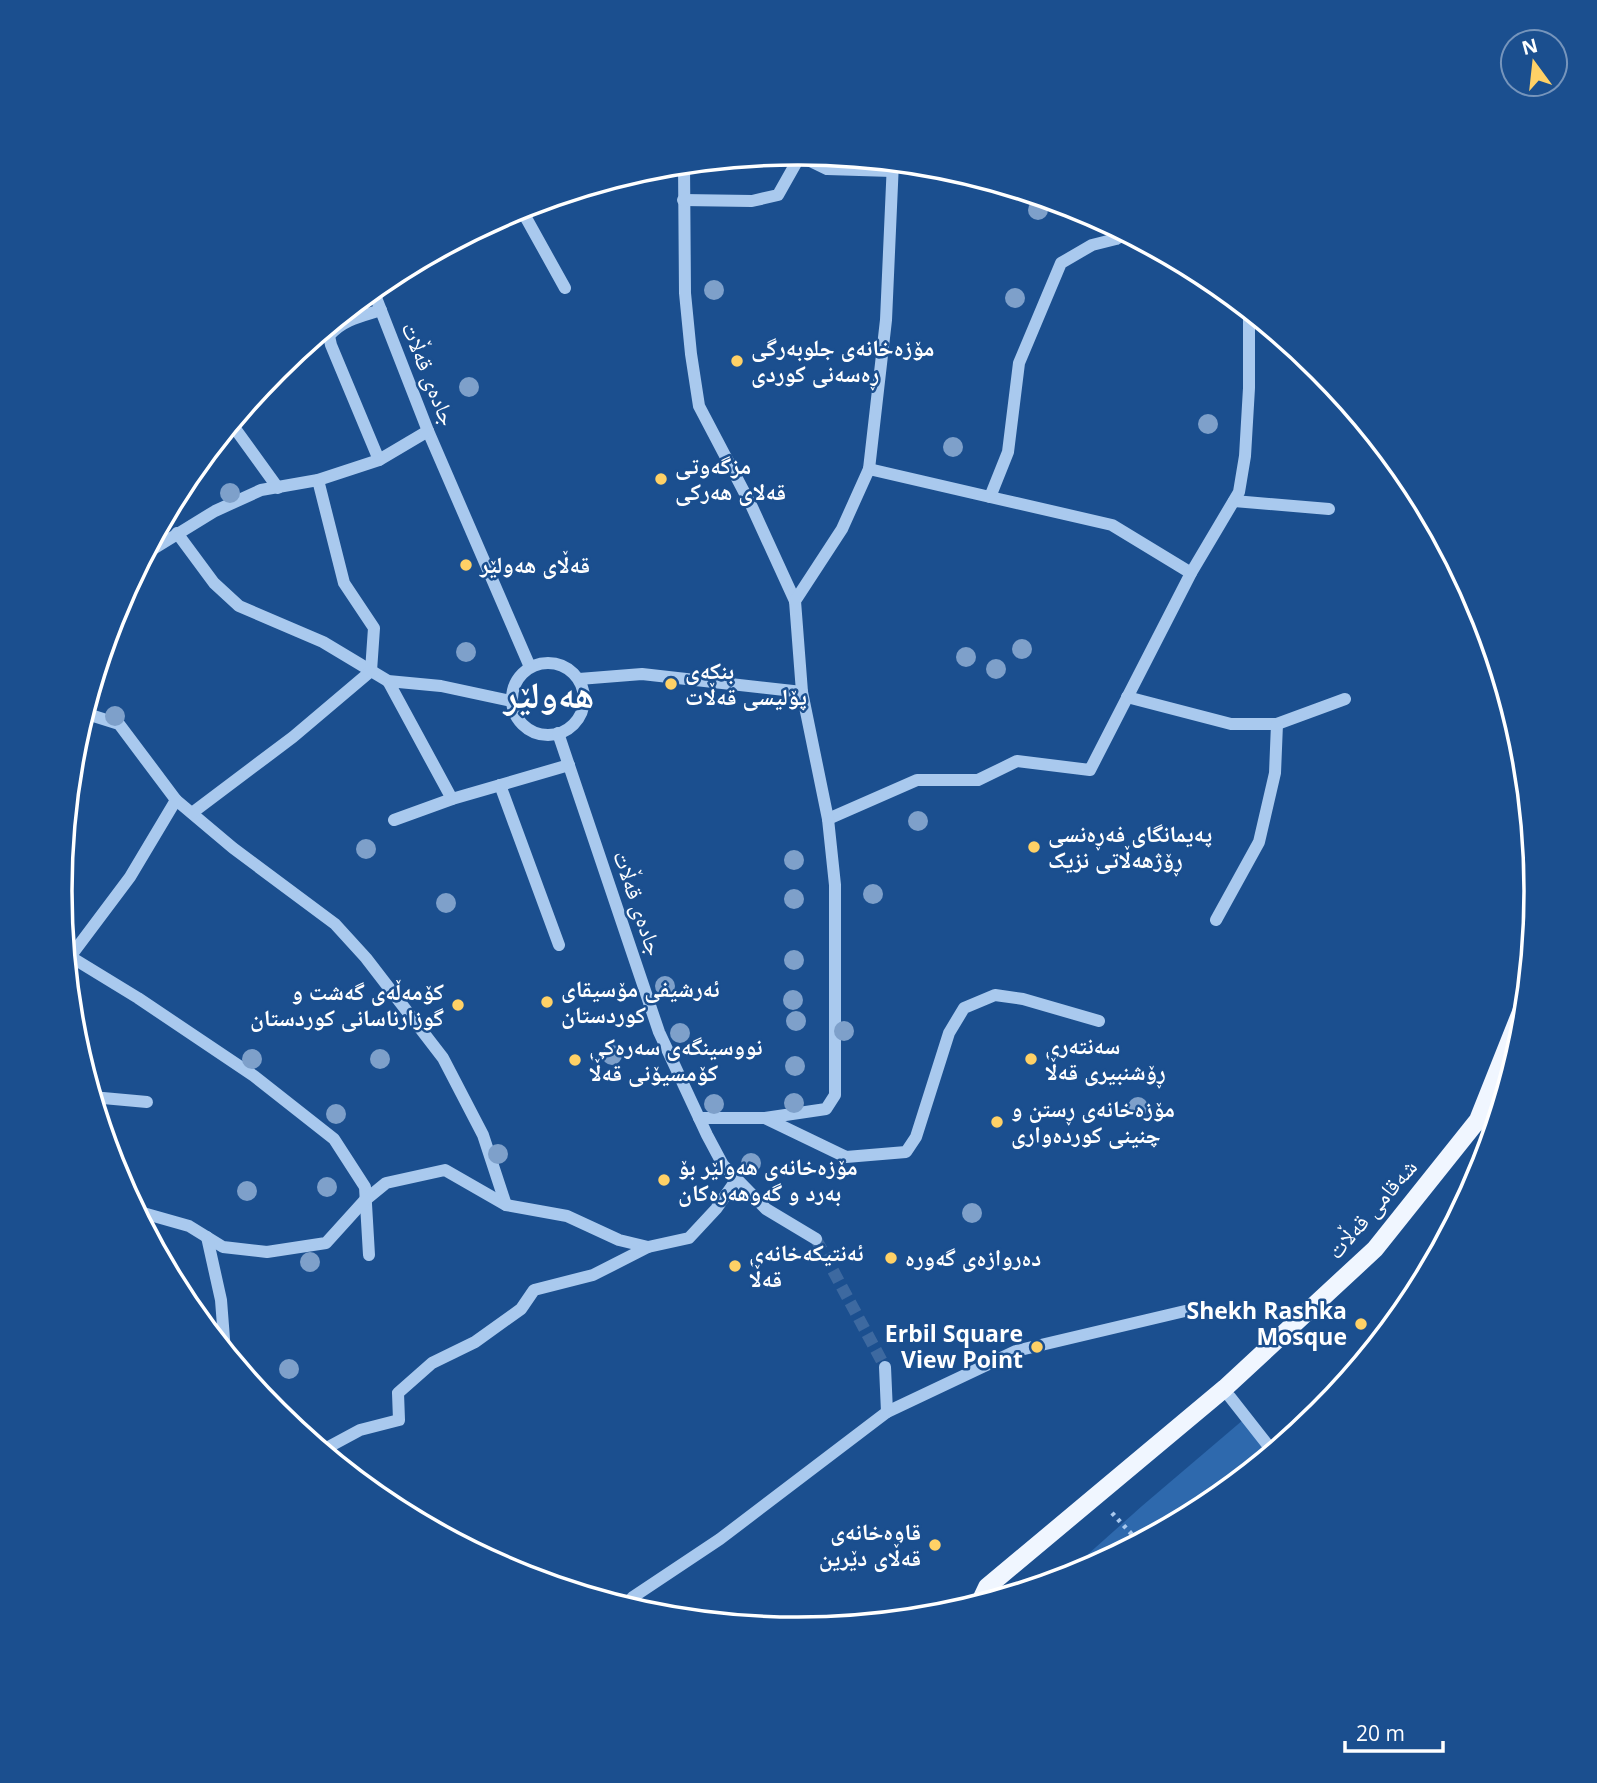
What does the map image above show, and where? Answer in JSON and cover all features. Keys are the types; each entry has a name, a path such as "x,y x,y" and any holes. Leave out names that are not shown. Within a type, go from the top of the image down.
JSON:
{"main road":[{"name":"شەقامی قەڵات","path":"984,1594 987,1587 1225,1388 1375,1249 1480,1115 1509,1043"}],"street":[{"path":"683,200 752,201 778,195 792,165"},
{"path":"820,165 827,169 860,167"},
{"path":"795,601 842,529 869,469 886,320 892,171"},
{"path":"684,174 685,293 699,406 752,507 795,601 802,692 828,819 835,885 835,1095 826,1109 765,1118 699,1118"},
{"path":"526,218 565,288"},
{"path":"990,496 1008,452 1019,363 1061,263 1092,245 1117,239"},
{"name":"جادەی قەڵات","path":"377,300 428,431 530,667"},
{"path":"349,321 381,310"},
{"path":"828,819 917,780 978,780 1017,761 1090,770 1191,573 1239,492 1245,456 1252,324"},
{"path":"329,337 379,460"},
{"path":"237,431 278,488"},
{"path":"161,544 215,511 261,490 318,480 379,460 428,431"},
{"path":"869,469 1112,525 1191,573"},
{"path":"192,814 293,737 371,671 374,628 344,583 318,480"},
{"path":"1234,501 1329,509"},
{"path":"177,533 214,583 239,606 323,642 388,681 441,686 511,701"},
{"path":"551,663 562,665 579,680 583,690 582,712 568,729 558,733 537,734 519,721 511,701 516,681 530,667 551,663"},
{"path":"579,680 642,674 802,692"},
{"path":"388,681 452,799"},
{"path":"1127,698 1231,724 1277,724 1345,699"},
{"path":"94,716 119,724 176,800 233,848 335,924 366,958 443,1058 483,1135 506,1205"},
{"path":"1216,920 1259,842 1275,773 1277,724"},
{"name":"جادەی قەڵات","path":"558,733 659,1032 699,1118 723,1165 766,1209 816,1239"},
{"path":"394,820 452,799 569,765"},
{"path":"500,785 559,945"},
{"path":"74,948 130,877 176,800"},
{"path":"75,960 138,998 254,1076 334,1139 365,1187 369,1255"},
{"path":"765,1118 846,1157 906,1152 916,1137 948,1032 964,1008 995,995 1023,999 1099,1021"},
{"path":"102,1098 147,1102"},
{"path":"1480,1115 1490,1114"},
{"path":"1480,1115 1487,1124"},
{"path":"148,1215 189,1226 223,1247 267,1252 326,1243 364,1201 386,1183 445,1170 506,1205 567,1216 618,1240 648,1247"},
{"path":"329,1446 360,1430 399,1420 398,1393 432,1363 475,1342 521,1309 534,1290 593,1275 648,1247 689,1238 716,1209 737,1179"},
{"path":"207,1237 221,1300 224,1336"},
{"path":"633,1598 720,1539 887,1412 1016,1351 1185,1311"},
{"path":"885,1367 887,1412"},
{"path":"1230,1397 1268,1446"}],"path":[{"path":"1105,1506 1133,1536"}],"shaded area":[{"path":"1243,1420 1264,1449 1202,1496 1162,1521 1079,1562"}],"tunnel":[{"path":"816,1239 885,1367"}],"place":[{"name":"مۆزەخانەی جلوبەرگی ڕەسەنی کوردی","path":"737,361"},
{"name":"مزگەوتی قەلای هەرکی","path":"661,479"},
{"name":"قەڵای هەولێر","path":"466,565"},
{"name":"بنکەی پۆلیسی قەڵات","path":"671,684"},
{"name":"پەیمانگای فەڕەنسی ڕۆژهەڵاتی نزیک","path":"1034,847"},
{"name":"ئەرشیفی مۆسیقای کوردستان","path":"547,1002"},
{"name":"کۆمەڵەی گەشت و گوزارناسانی کوردستان","path":"458,1005"},
{"name":"سەنتەری ڕۆشنبیری قەڵا","path":"1031,1059"},
{"name":"نووسینگەی سەرەکی کۆمسیۆنی قەڵا","path":"575,1060"},
{"name":"مۆزەخانەی ڕستن و چنینی کوردەواری","path":"997,1122"},
{"name":"مۆزەخانەی هەولێر بۆ بەرد و گەوهەرەکان","path":"664,1180"},
{"name":"دەروازەی گەورە","path":"891,1258"},
{"name":"ئەنتیکەخانەی قەڵا","path":"735,1266"},
{"name":"Shekh Rashka Mosque","path":"1361,1324"},
{"name":"Erbil Square View Point","path":"1037,1347"},
{"name":"قاوەخانەی قەڵای دێرین","path":"935,1545"}],"district":[{"name":"ھەولێر","path":"549,695"}]}
